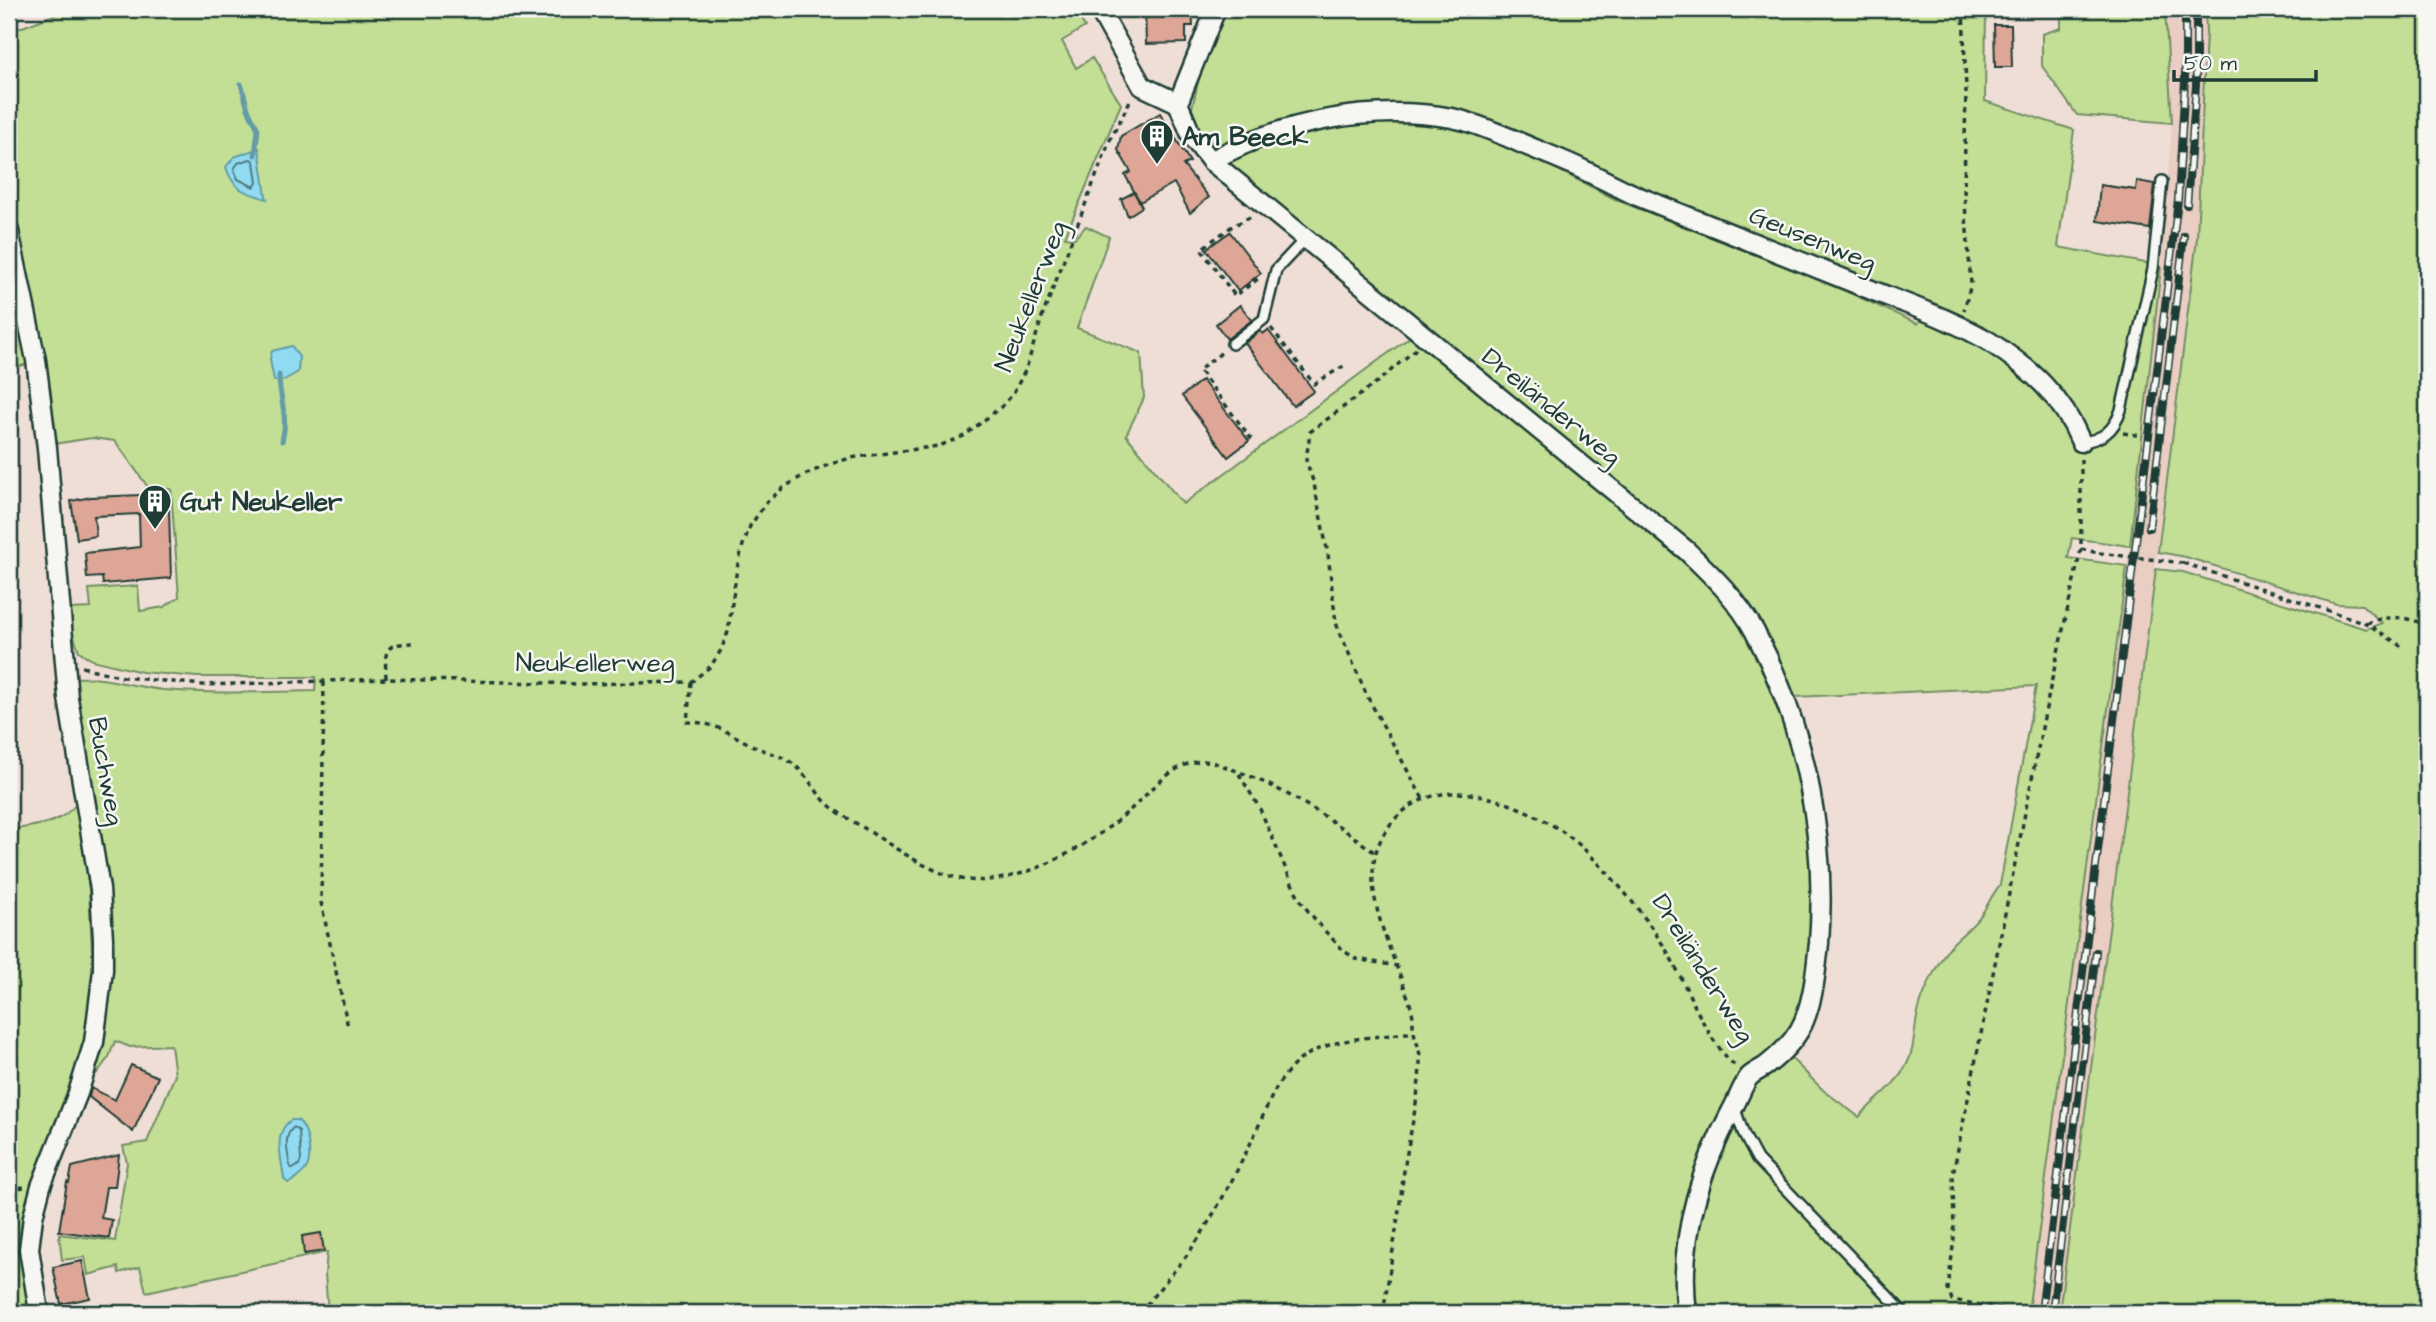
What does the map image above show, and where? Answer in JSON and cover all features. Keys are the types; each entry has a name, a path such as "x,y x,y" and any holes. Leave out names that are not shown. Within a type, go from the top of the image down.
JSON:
{"street":[{"path":"1099,9 1142,86 1178,103 1216,9"},
{"name":"Dreiländerweg","path":"1178,103 1192,137 1211,161 1687,551 1727,589 1754,630 1783,694 1806,765 1820,853 1820,925 1815,983 1803,1023 1784,1050 1749,1077"},
{"name":"Geusenweg","path":"1211,161 1234,148 1284,131 1343,117 1416,114 1453,118 1480,126 1570,163 1633,194 1904,303 1986,340 2037,376 2057,399 2074,425 2081,443"},
{"name":"Buchweg","path":"9,230 36,360 47,448 68,698 100,889 103,970 94,1042 78,1093 41,1186 33,1217 29,1249 39,1312"},
{"path":"1687,1313 1683,1284 1687,1241 1695,1206 1720,1133 1749,1077"}],"lane":[{"path":"2081,443 2096,440 2110,431 2121,410 2153,269 2162,181"},
{"path":"1233,344 1264,319 1276,270 1305,239"},
{"path":"1734,1107 1744,1135 1757,1159 1904,1313"}],"path":[{"path":"1964,9 1964,190 1970,284 1968,298"},
{"name":"Neukellerweg","path":"66,663 123,677 202,685 386,679 580,684 691,682 711,666 721,650 728,632 743,545 750,526 766,503 804,475 850,458 939,446 964,436 1013,394 1026,369 1042,317 1110,140 1123,111 1142,86"},
{"path":"1262,204 1251,216 1201,249 1235,296 1268,271 1276,270"},
{"path":"1264,319 1314,384 1347,364"},
{"path":"1423,799 1367,696 1336,623 1328,554 1314,484 1306,460 1310,432 1381,379 1428,338"},
{"path":"1233,344 1199,370 1253,441"},
{"path":"2036,1308 2023,1306 2022,1312 1952,1300 1948,1289 1954,1238 1953,1174 2050,688 2081,549 2081,443"},
{"path":"2081,549 2183,563 2366,623 2401,646"},
{"path":"2366,623 2383,618 2406,617 2427,625"},
{"path":"386,679 386,659 390,647 395,643 414,643"},
{"path":"324,682 321,902 348,1027"},
{"path":"691,682 687,722 720,727 779,756 799,768 829,805 923,863 954,877 969,880 999,879 1039,867 1105,830 1165,777 1190,762 1207,761 1238,771 1311,808 1336,823 1375,853"},
{"path":"1238,771 1266,820 1304,906 1344,951 1356,959 1397,966"},
{"name":"Dreiländerweg","path":"1383,1313 1417,1096 1420,1045 1413,1032 1412,1010 1376,904 1372,874 1375,853 1392,821 1407,808 1423,799 1441,794 1473,793 1497,800 1546,822 1585,850 1631,901 1654,932 1723,1054 1749,1077"},
{"path":"1140,1313 1203,1231 1243,1159 1274,1091 1287,1073 1305,1056 1328,1046 1413,1032"}],"shaded area":[{"path":"2165,9 2205,9 2197,238 2059,1313 2028,1313 2130,546 2161,267 2172,123"}],"green space":[{"path":"70,9 1092,9 1079,17 1085,27 1062,41 1076,68 1092,58 1121,104 1065,237 1075,238 1086,226 1109,237 1077,328 1141,353 1144,398 1126,435 1183,504 1413,335 1476,385 1722,597 1750,633 1778,696 1800,767 1813,853 1814,924 1810,982 1799,1019 1776,1051 1755,1065 1763,1079 1788,1055 1823,1090 1859,1117 1891,1087 1906,1066 1919,1009 1933,974 1948,949 1977,920 2000,885 2036,686 1795,697 1760,623 1734,585 1694,545 1423,321 1226,166 1231,157 1278,137 1352,122 1417,119 1466,126 1619,201 1828,283 1918,324 1928,307 1625,187 1526,136 1466,115 1416,109 1350,112 1275,123 1219,145 1213,144 1197,129 1191,112 1206,49 1224,9 1986,9 1985,101 2074,130 2058,247 2151,264 2126,385 2111,422 2121,423 2132,384 2156,265 2161,267 2130,546 2072,538 2068,558 2127,566 2028,1313 328,1313 325,1274 327,1252 146,1292 140,1267 119,1273 118,1267 88,1275 85,1257 62,1260 59,1234 115,1241 127,1163 123,1146 147,1142 175,1075 171,1045 130,1047 115,1041 109,1057 82,1093 102,1030 107,971 107,912 110,904 74,690 77,678 163,690 239,692 315,691 316,677 197,677 142,672 92,660 79,651 72,631 71,609 91,608 89,589 138,586 140,611 164,607 179,597 171,489 150,490 115,441 92,438 53,444 41,359 9,205 9,32"},
{"path":"2061,9 2165,9 2172,123 2077,115 2042,66 2042,34 2061,28"},
{"path":"2205,9 2427,9 2427,1313 2059,1313 2156,569 2183,572 2366,629 2382,623 2362,605 2336,604 2186,557 2158,552 2197,238"},
{"path":"9,261 28,364 9,369"},
{"path":"77,803 89,889 93,972 86,1039 80,1071 37,1186 37,1313 9,1313 9,830 55,820"}],"water":[{"path":"259,148 267,199 236,186 226,167 234,157"},
{"path":"292,346 299,357 298,372 284,380 274,381 270,359 272,351"},
{"path":"291,1120 297,1120 304,1129 309,1158 306,1169 288,1183 284,1179 280,1139 285,1125"}],"building":[{"path":"1145,9 1192,9 1193,26 1186,26 1186,43 1146,44"},
{"path":"1994,25 2011,25 2012,67 1995,67"},
{"path":"1160,113 1190,162 1183,165 1209,197 1190,213 1174,183 1140,202 1125,175 1131,172 1118,150 1121,136"},
{"path":"2137,181 2155,184 2150,229 2097,221 2100,185 2136,190"},
{"path":"1134,192 1142,207 1128,216 1121,199"},
{"path":"1230,232 1261,273 1238,291 1206,249"},
{"path":"1240,305 1252,320 1227,339 1216,324"},
{"path":"1268,330 1314,391 1293,406 1245,343 1260,331 1263,334"},
{"path":"1202,380 1249,441 1228,457 1182,396"},
{"name":"Gut Neukeller","path":"167,494 171,578 103,584 102,577 87,578 85,553 140,547 139,514 94,516 96,536 77,539 71,501 91,497"},
{"path":"131,1065 158,1077 133,1132 89,1097 91,1088 115,1100"},
{"path":"119,1155 115,1187 106,1187 101,1218 112,1220 109,1238 59,1231 72,1167"},
{"path":"321,1233 324,1251 304,1254 302,1236"},
{"path":"82,1261 90,1298 61,1304 53,1267"}],"waterway":[{"path":"241,84 248,109 258,129 255,155"},
{"path":"279,375 284,415 282,441"}],"railway":[{"path":"2041,1313 2178,200 2185,80 2185,9"},
{"path":"2187,205 2196,85 2196,9"},
{"path":"2149,528 2184,236"},
{"path":"2052,1313 2096,952"}],"place":[{"name":"Am Beeck","path":"1157,166"},
{"name":"Gut Neukeller","path":"155,531"}]}
